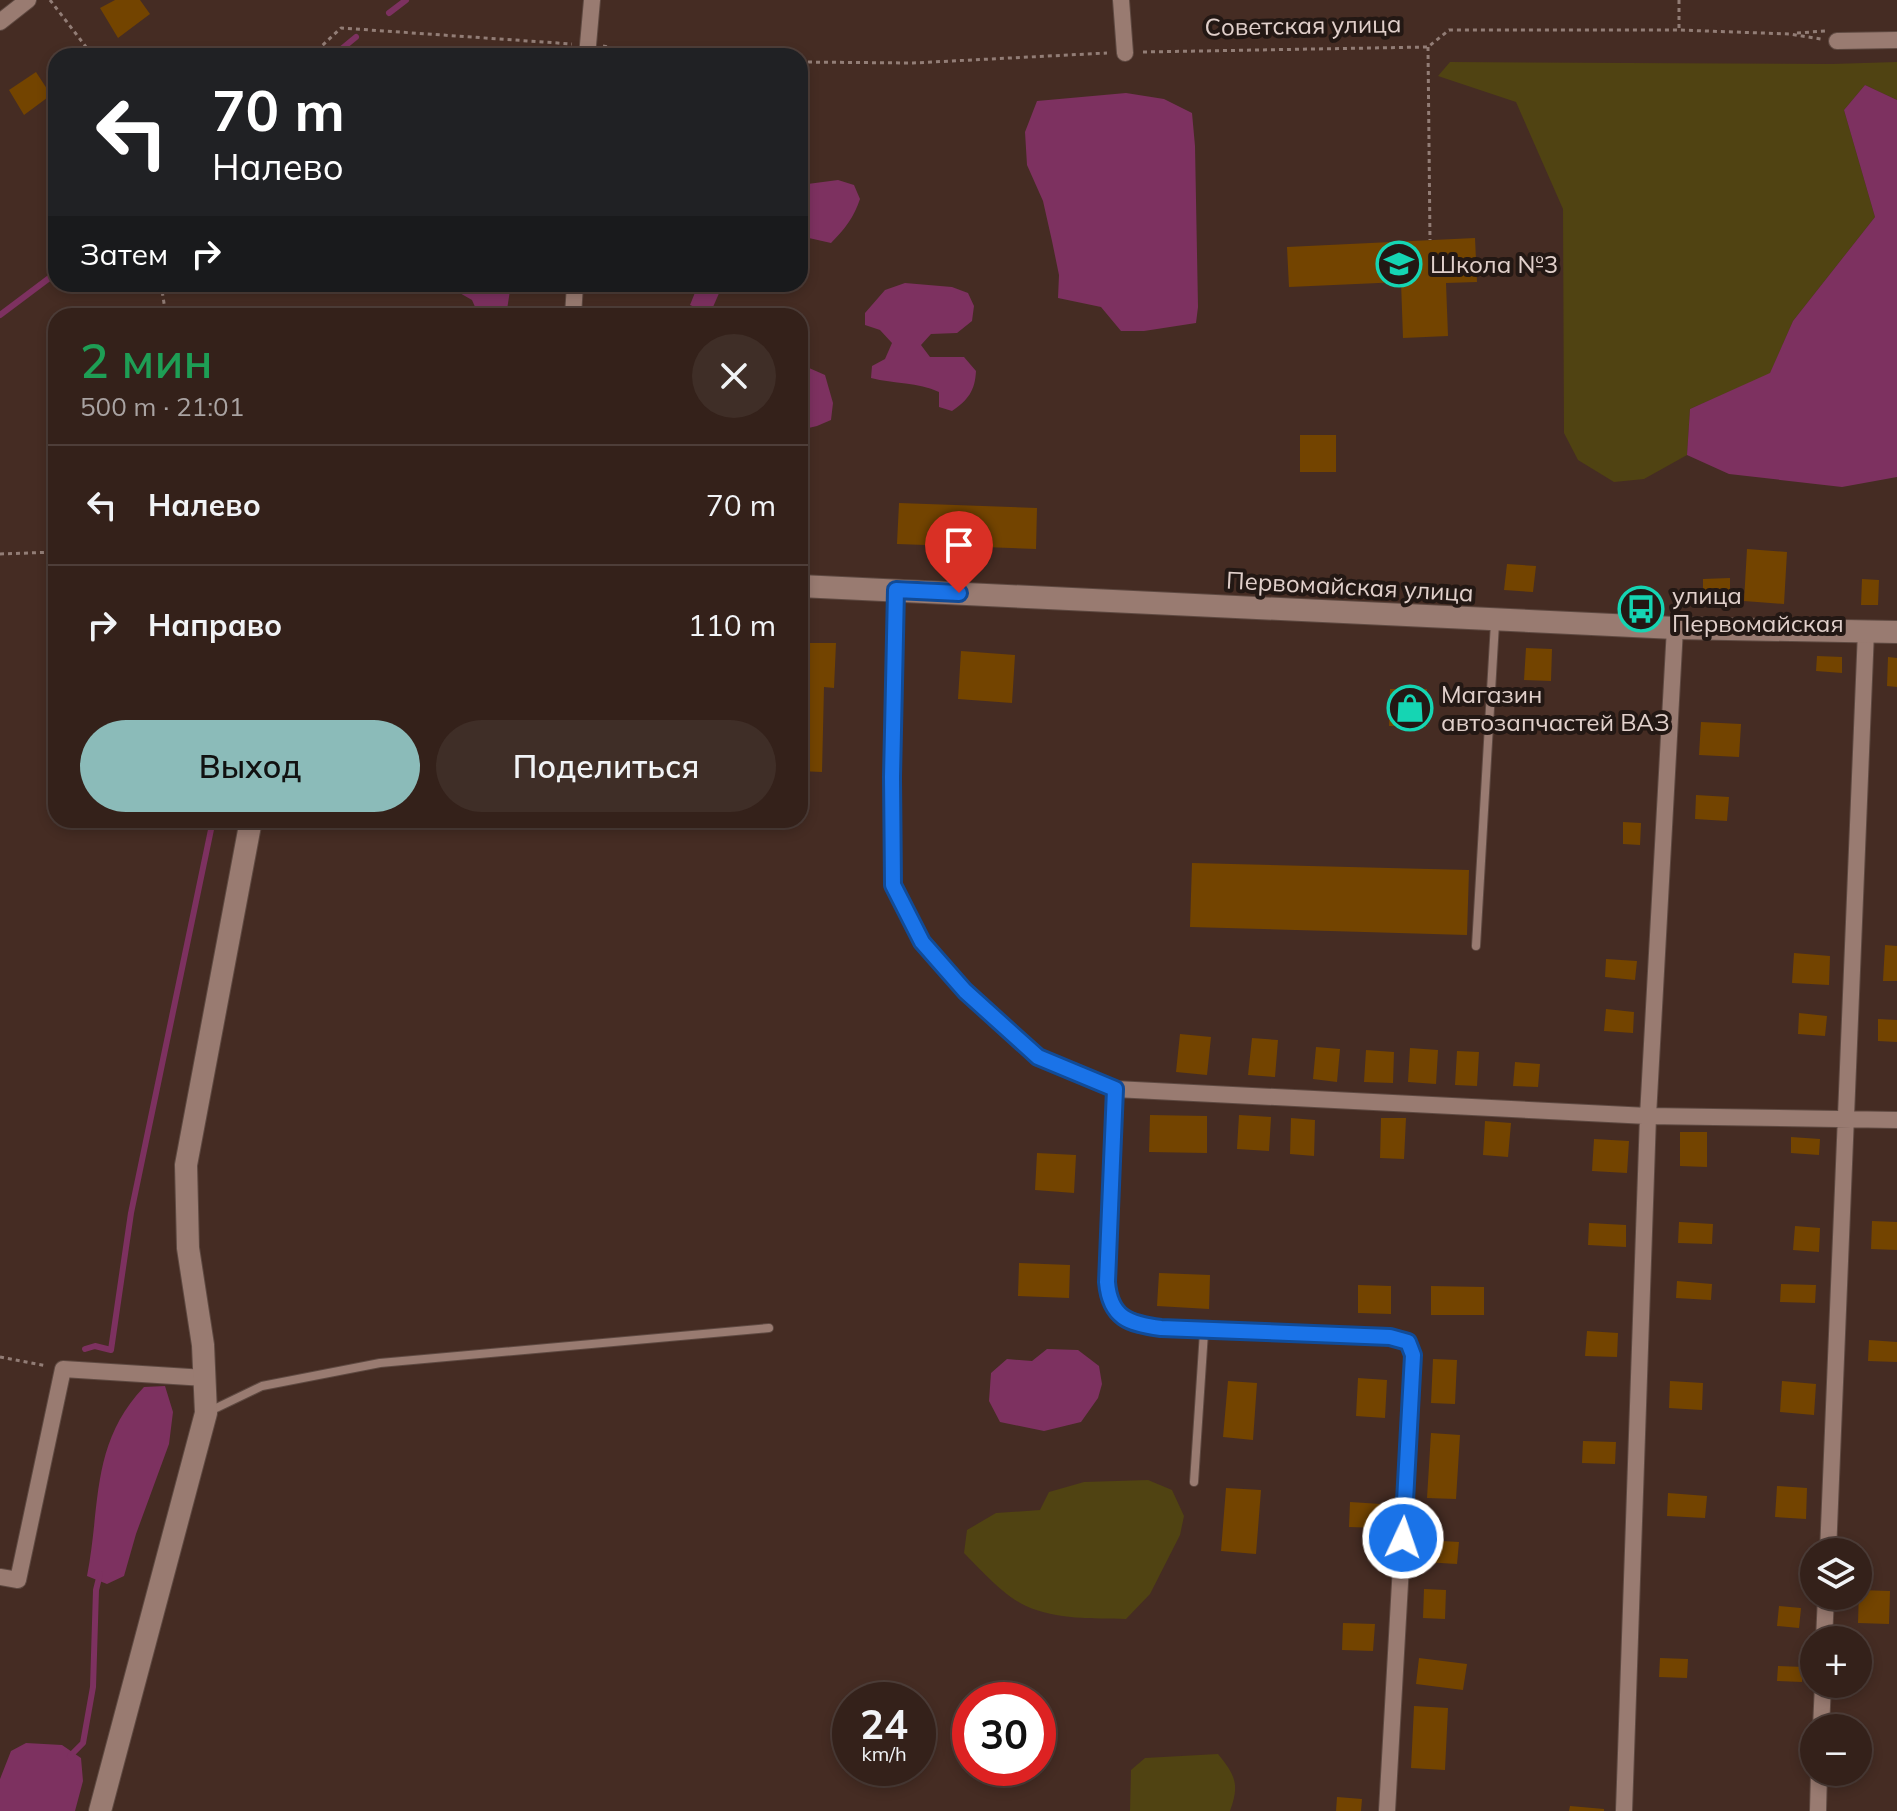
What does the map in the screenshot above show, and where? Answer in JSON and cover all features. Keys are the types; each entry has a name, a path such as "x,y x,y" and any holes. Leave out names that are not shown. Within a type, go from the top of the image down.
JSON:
{"street":[{"path":"0,22 28,0"},
{"path":"587,48 592,0"},
{"path":"1121,0 1125,53"},
{"path":"1837,41 1897,40"},
{"name":"Первомайская улица","path":"808,586 1675,628 1897,632"},
{"path":"896,590 893,885 922,942 965,991 1038,1057 1115,1089 1648,1116 1897,1120"},
{"path":"1624,1811 1648,1116 1675,628"},
{"path":"1829,1538 1866,631"},
{"path":"100,1811 206,1413 205,1378 188,1248 186,1165 249,828"},
{"path":"1115,1089 1108,1297 1118,1313 1133,1324 1204,1332 1390,1337 1408,1342 1413,1355 1387,1811"},
{"path":"0,1577 18,1580 63,1369 205,1378"},
{"path":"1818,1811 1819,1786"}],"lane":[{"path":"1476,946 1495,619"},
{"path":"206,1413 262,1386 380,1363 769,1328"},
{"path":"1194,1482 1204,1332"}],"path":[{"path":"50,0 87,48"},
{"path":"1679,0 1679,30"},
{"path":"320,48 341,28 565,48"},
{"name":"Советская улица","path":"808,62 913,63 1125,53 1428,47 1449,30 1679,30 1789,34 1837,41"},
{"path":"1428,47 1430,240"},
{"path":"0,554 48,552"},
{"path":"0,1357 63,1369"}],"shaded area":[{"path":"1450,62 1897,62 1897,100 1865,85 1844,110 1875,217 1793,321 1770,374 1690,409 1687,455 1644,479 1614,482 1578,460 1564,433 1563,209 1516,102 1438,76"},
{"path":"1865,85 1897,100 1897,477 1842,487 1729,474 1687,455 1690,409 1770,373 1793,321 1875,217 1844,110"},
{"path":"1126,93 1164,99 1192,113 1196,323 1144,331 1121,331 1101,307 1058,298 1059,275 1043,201 1027,165 1025,132 1037,101"},
{"path":"838,180 854,185 860,199 855,212 831,243 808,238 808,184"},
{"path":"905,283 952,287 968,293 974,306 972,321 957,333 931,334 921,345 930,357 964,357 976,371 970,394 952,411 939,407 939,392 923,386 871,378 872,366 885,359 892,343 880,330 865,325 865,313 885,290"},
{"path":"458,292 510,292 507,308 476,308 472,300"},
{"path":"695,292 720,292 713,307 697,308 690,305"},
{"path":"808,368 825,375 833,403 831,420 808,428"},
{"path":"1047,1349 1078,1350 1099,1366 1102,1384 1098,1398 1081,1422 1044,1431 1000,1422 989,1401 991,1373 1007,1359 1032,1361"},
{"path":"165,1386 173,1412 169,1444 124,1576 107,1584 87,1576 100,1476 106,1453 114,1431 144,1387"},
{"path":"1148,1480 1172,1490 1184,1516 1180,1535 1150,1594 1126,1619 1063,1616 1038,1611 1018,1602 1001,1589 964,1553 967,1530 996,1513 1040,1510 1049,1492 1084,1482"},
{"path":"26,1743 62,1745 81,1758 83,1781 75,1811 0,1811 0,1779 11,1751"},
{"path":"1218,1754 1234,1780 1235,1794 1230,1811 1130,1811 1131,1770 1145,1758"}],"building":[{"path":"115,0 140,0 150,14 118,38 100,8"},
{"path":"36,72 48,90 48,97 24,115 9,90"},
{"path":"1475,238 1477,282 1446,283 1448,336 1403,338 1401,282 1289,287 1287,247"},
{"path":"1300,435 1336,435 1336,472 1300,472"},
{"path":"899,503 1037,508 1036,549 897,544"},
{"path":"1747,549 1787,552 1784,604 1744,601"},
{"path":"1507,564 1536,566 1533,592 1504,590"},
{"path":"1730,578 1730,598 1703,599 1703,579"},
{"path":"1862,579 1879,580 1878,605 1861,605"},
{"path":"808,643 836,643 834,688 824,687 822,772 808,771"},
{"path":"1526,648 1552,649 1551,681 1524,680"},
{"path":"961,651 1015,655 1012,703 958,699"},
{"path":"1817,656 1842,657 1842,673 1816,671"},
{"path":"1888,657 1897,658 1897,687 1887,686"},
{"path":"1390,689 1427,689 1426,727 1389,726"},
{"path":"1701,722 1741,724 1739,757 1699,755"},
{"path":"1696,795 1729,797 1727,821 1695,819"},
{"path":"1623,822 1641,823 1640,845 1623,844"},
{"path":"1192,863 1469,870 1467,935 1190,927"},
{"path":"1885,945 1897,946 1897,981 1883,981"},
{"path":"1794,953 1830,956 1829,985 1792,983"},
{"path":"1606,959 1637,961 1635,980 1605,977"},
{"path":"1606,1009 1634,1012 1633,1033 1604,1031"},
{"path":"1799,1013 1827,1016 1825,1036 1798,1034"},
{"path":"1878,1019 1897,1020 1897,1042 1878,1041"},
{"path":"1180,1034 1211,1037 1207,1075 1176,1072"},
{"path":"1252,1038 1278,1040 1275,1077 1248,1075"},
{"path":"1316,1047 1340,1049 1337,1082 1313,1079"},
{"path":"1410,1048 1438,1050 1436,1084 1408,1082"},
{"path":"1366,1050 1394,1052 1393,1083 1364,1082"},
{"path":"1457,1051 1479,1052 1477,1086 1455,1085"},
{"path":"1515,1062 1540,1064 1538,1087 1513,1086"},
{"path":"1150,1115 1207,1116 1207,1153 1149,1152"},
{"path":"1239,1115 1271,1117 1269,1151 1237,1149"},
{"path":"1291,1118 1315,1120 1314,1156 1290,1154"},
{"path":"1381,1118 1406,1118 1404,1159 1380,1158"},
{"path":"1485,1121 1511,1123 1508,1157 1483,1155"},
{"path":"1680,1132 1707,1132 1707,1167 1680,1166"},
{"path":"1791,1137 1820,1139 1819,1155 1791,1153"},
{"path":"1594,1139 1629,1141 1627,1173 1592,1171"},
{"path":"1037,1153 1076,1155 1074,1193 1035,1190"},
{"path":"1872,1221 1897,1222 1897,1250 1871,1249"},
{"path":"1679,1222 1713,1224 1712,1244 1678,1243"},
{"path":"1589,1223 1626,1225 1626,1247 1588,1245"},
{"path":"1795,1226 1820,1228 1819,1252 1793,1250"},
{"path":"1019,1263 1070,1265 1069,1298 1018,1296"},
{"path":"1159,1273 1210,1275 1209,1309 1157,1306"},
{"path":"1677,1281 1712,1284 1711,1300 1676,1298"},
{"path":"1781,1284 1816,1285 1815,1303 1780,1302"},
{"path":"1358,1285 1391,1286 1391,1314 1358,1313"},
{"path":"1431,1286 1484,1287 1484,1315 1431,1315"},
{"path":"1587,1331 1618,1333 1617,1357 1585,1356"},
{"path":"1869,1340 1897,1342 1897,1362 1868,1361"},
{"path":"1433,1359 1457,1360 1455,1404 1431,1403"},
{"path":"1358,1378 1387,1380 1385,1418 1356,1416"},
{"path":"1228,1381 1257,1383 1253,1440 1223,1437"},
{"path":"1670,1381 1703,1383 1702,1410 1669,1408"},
{"path":"1782,1381 1816,1384 1814,1415 1780,1412"},
{"path":"1431,1433 1460,1435 1456,1499 1427,1498"},
{"path":"1583,1441 1616,1442 1615,1464 1582,1463"},
{"path":"1777,1486 1807,1488 1806,1519 1775,1517"},
{"path":"1226,1488 1261,1490 1256,1554 1221,1551"},
{"path":"1668,1493 1707,1496 1705,1518 1667,1516"},
{"path":"1350,1502 1381,1504 1380,1528 1349,1527"},
{"path":"1425,1540 1459,1542 1457,1564 1424,1562"},
{"path":"1424,1589 1446,1590 1445,1619 1423,1618"},
{"path":"1872,1590 1890,1591 1889,1624 1858,1623 1858,1610 1872,1610"},
{"path":"1779,1606 1800,1608 1799,1628 1777,1626"},
{"path":"1343,1623 1375,1624 1373,1651 1342,1650"},
{"path":"1419,1658 1467,1664 1463,1690 1416,1684"},
{"path":"1660,1658 1688,1659 1687,1678 1659,1677"},
{"path":"1778,1666 1800,1667 1800,1682 1777,1681"},
{"path":"1414,1706 1448,1708 1445,1770 1411,1768"},
{"path":"1337,1797 1362,1799 1361,1811 1336,1811"},
{"path":"1570,1806 1604,1809 1604,1811 1569,1811"}],"waterway":[{"path":"389,13 406,0"},
{"path":"343,48 356,37"},
{"path":"0,315 48,279"},
{"path":"85,1349 95,1346 111,1350 131,1213 211,828"},
{"path":"70,1756 83,1743 93,1687 96,1590 100,1574"}],"place":[{"name":"Школа №3","path":"1399,264"},
{"name":"улица Первомайская","path":"1641,609"},
{"name":"Магазин автозапчастей ВАЗ","path":"1410,708"}],"route":[{"path":"959,593 896,590 893,885 922,942 965,991 1038,1057 1115,1089 1107,1282 1108,1297 1118,1313 1133,1324 1161,1328 1390,1337 1408,1342 1413,1355 1403,1538"}]}
